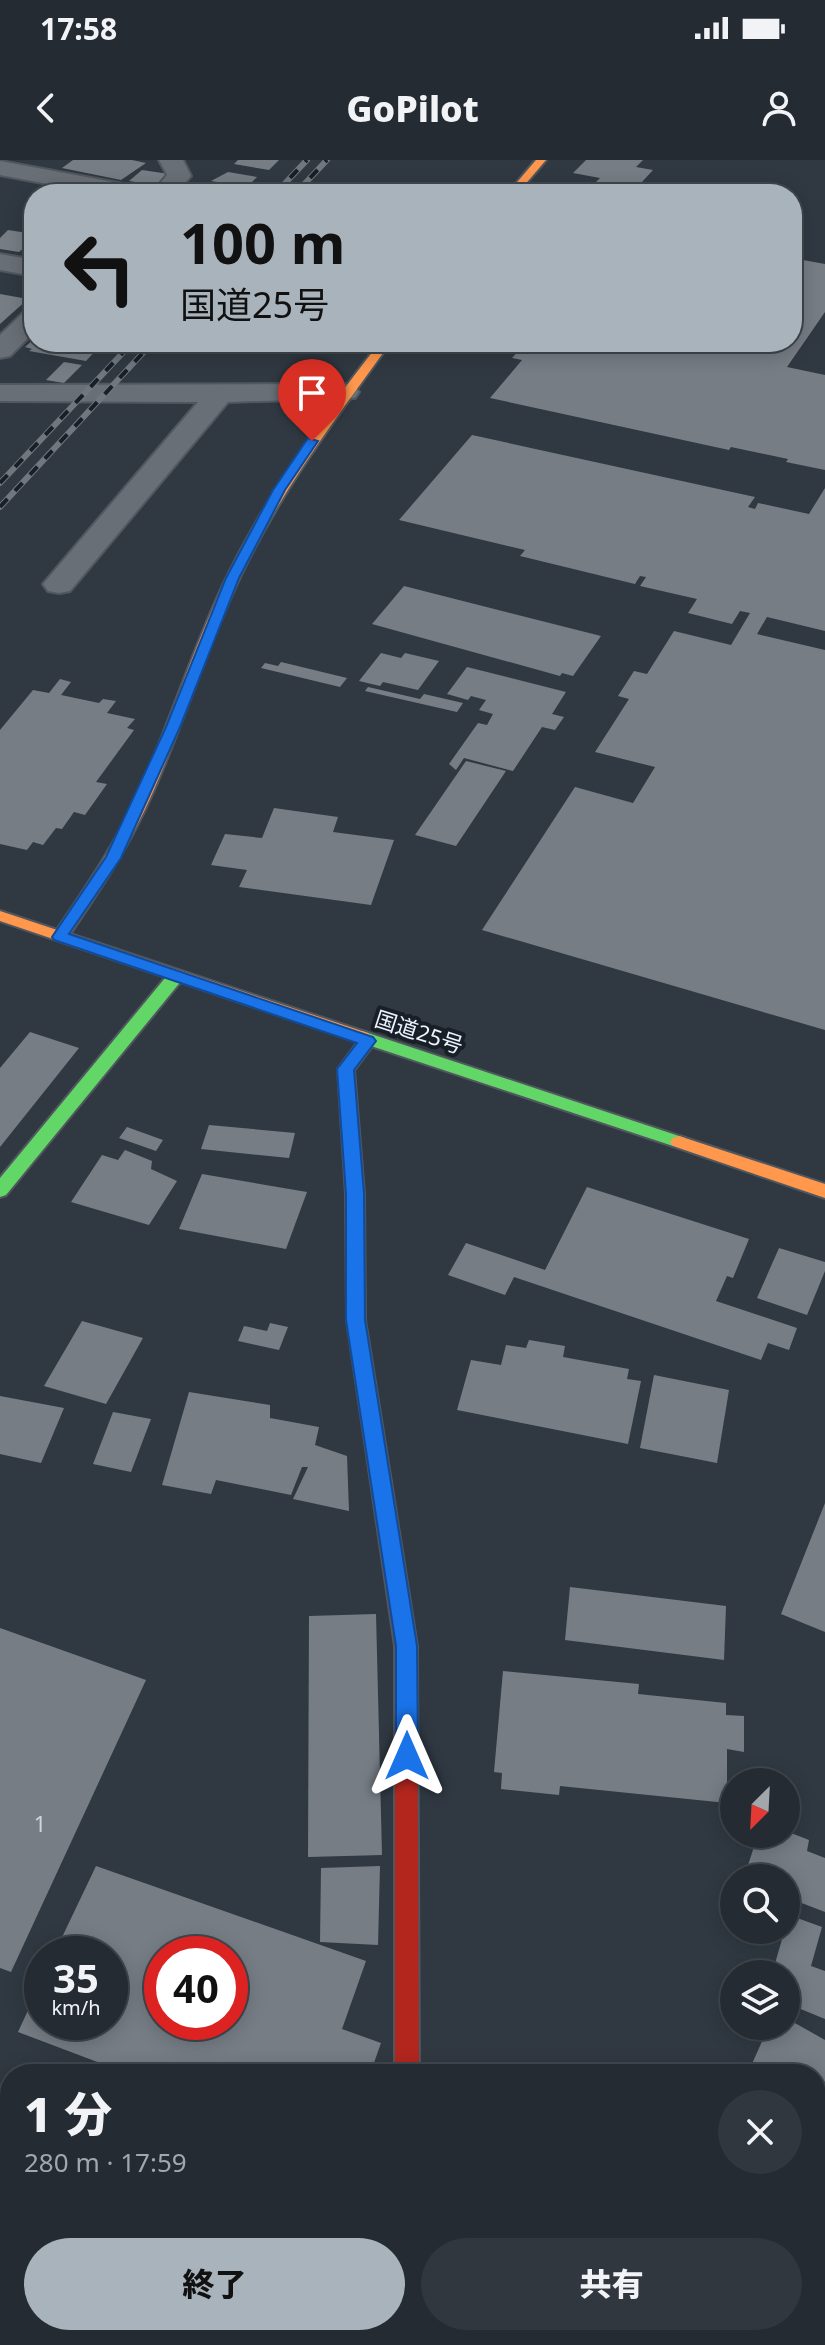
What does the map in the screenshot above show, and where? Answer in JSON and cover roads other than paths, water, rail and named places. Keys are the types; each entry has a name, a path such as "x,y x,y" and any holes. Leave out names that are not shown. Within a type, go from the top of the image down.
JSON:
{"main road":[{"path":"521,184 541,160"},
{"path":"60,937 114,858 143,799 232,578 279,490 345,392 378,352"},
{"name":"国道25号","path":"0,916 825,1191"},
{"path":"0,1190 176,976"},
{"path":"368,1041 346,1069 355,1194 356,1320 406,1646 407,2064"}],"street":[{"path":"171,160 179,176 172,184"},
{"path":"0,168 86,184"},
{"path":"0,262 24,266"},
{"path":"0,350 24,327"},
{"path":"0,393 345,392"},
{"path":"59,584 220,394"}],"railway":[{"path":"284,184 307,160"},
{"path":"304,184 327,160"},
{"path":"0,483 124,352"},
{"path":"0,507 144,352"}]}
